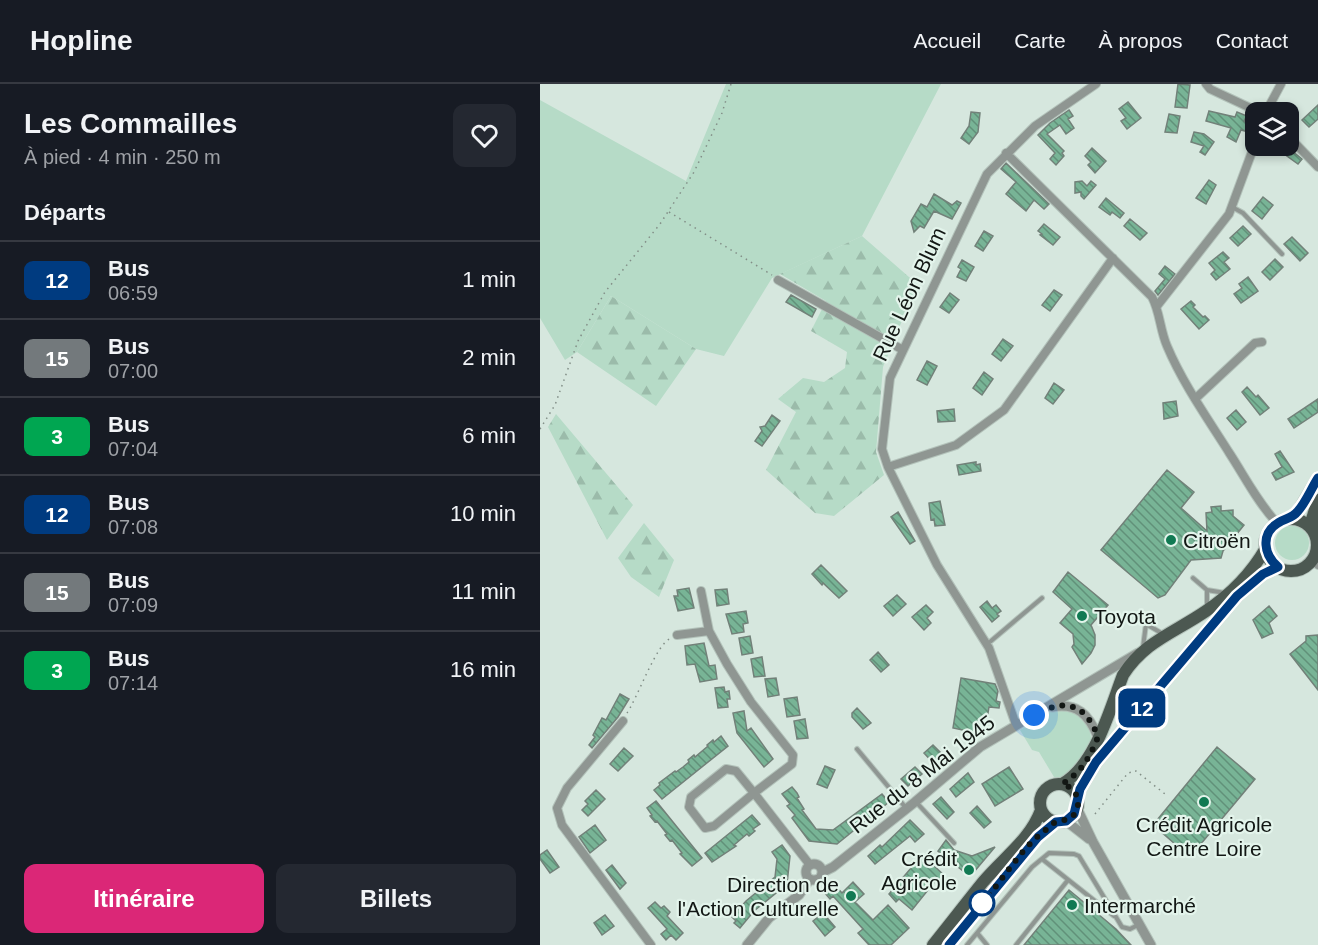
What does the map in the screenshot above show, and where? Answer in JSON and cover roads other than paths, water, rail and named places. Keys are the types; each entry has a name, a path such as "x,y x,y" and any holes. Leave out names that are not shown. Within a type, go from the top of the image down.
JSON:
{"main road":[{"path":"1291,519 1318,478"},
{"path":"1312,530 1299,520 1291,519 1277,523 1268,534 1266,548 1268,556 1278,567 1285,570 1301,570 1315,563 1317,545 1312,530 1312,519 1318,500"},
{"path":"1062,784 1080,770 1090,756 1123,675 1142,650 1206,611 1229,593 1252,570 1266,548"},
{"path":"948,945 1033,842 1061,821 1070,818 1080,789 1096,762 1237,596 1263,574 1278,567"},
{"path":"933,945 984,881 1036,824 1041,810 1043,792 1054,784 1062,784 1072,789 1077,803"},
{"path":"1041,810 1047,818 1061,821"}],"street":[{"name":"Rue Léon Blum","path":"1016,725 989,648 937,565 888,468 882,449 890,378 987,174 1035,126 1096,84"},
{"path":"1206,84 1210,89 1245,105"},
{"path":"1271,102 1281,84"},
{"path":"1299,147 1318,167"},
{"path":"1006,153 1152,297 1157,306 1161,331 1195,399 1260,501 1277,523"},
{"path":"1157,306 1228,214 1250,156"},
{"path":"888,468 956,445 1004,410 1113,258"},
{"path":"778,280 903,350"},
{"path":"1195,399 1255,343 1262,342"},
{"path":"701,591 709,631 751,702 793,755 792,764 754,793 714,826 705,828 689,807 691,797 726,769 736,771 754,793 810,865"},
{"path":"677,635 709,631"},
{"name":"Rue du 8 Mai 1945","path":"823,872 833,867 915,802 980,747 1142,650"},
{"path":"1047,708 1059,705 1073,706 1091,720 1098,737"},
{"path":"623,721 567,788 557,808 562,825 651,945"},
{"path":"1077,803 1093,842 1151,945"},
{"path":"1061,821 1093,842"},
{"path":"818,864 823,872 818,880 810,879 806,873 810,865 818,864"},
{"path":"747,945 769,918 798,895 810,879"}],"lane":[{"path":"1232,206 1243,213 1282,254"},
{"path":"1193,578 1208,590 1221,594 1229,593"},
{"path":"1206,611 1208,590"},
{"path":"991,641 1042,598"},
{"path":"1142,650 1146,624 1167,635"},
{"path":"857,750 907,808"},
{"path":"915,802 954,843"},
{"path":"967,945 1032,867 1049,853 1079,856 1122,927 1126,929 1139,924"},
{"path":"1042,859 1117,919"},
{"path":"1016,945 1068,880"},
{"path":"978,934 987,945"}],"place":[{"name":"Citroën","path":"1171,540"},
{"name":"Toyota","path":"1082,616"},
{"name":"Crédit Agricole Centre Loire","path":"1204,802"},
{"name":"Crédit Agricole","path":"969,870"},
{"name":"Direction de l'Action Culturelle","path":"851,896"},
{"name":"Intermarché","path":"1072,905"}]}
